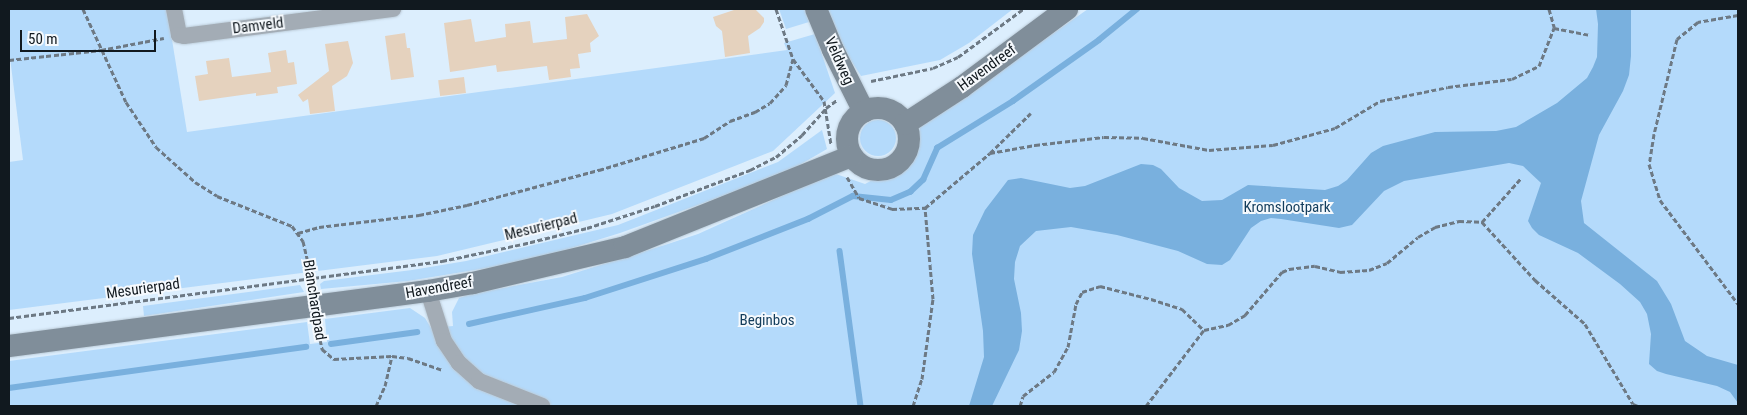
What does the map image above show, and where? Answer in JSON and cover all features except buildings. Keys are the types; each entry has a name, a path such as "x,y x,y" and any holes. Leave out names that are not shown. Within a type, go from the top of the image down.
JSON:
{"street":[{"path":"174,9 179,35"},
{"name":"Damveld","path":"179,35 184,36 394,9"},
{"name":"Veldweg","path":"816,9 851,89 864,112"},
{"name":"Havendreef","path":"905,124 969,81 1067,9"},
{"path":"882,108 899,117 905,124 909,134 909,145 905,155 898,163 884,170 868,169 851,156 847,136 849,126 855,118 864,112 882,108"},
{"name":"Havendreef","path":"9,346 428,292 625,247 851,156"},
{"path":"428,292 444,341 458,363 479,381 542,406"}],"path":[{"path":"83,9 126,102 156,147 195,182 217,196 280,220 292,226 297,233 319,227 418,215 467,205 599,170 704,138 730,121 755,112 770,103 786,85 793,59"},
{"path":"776,9 793,59 816,87 826,108"},
{"name":"Mesurierpad","path":"9,318 442,261 523,244 638,212 750,170 776,157 802,135 826,108 851,89 866,83 933,68 958,57 1023,9"},
{"path":"990,153 1035,145 1104,138 1143,138 1209,150 1273,145 1335,128 1380,101 1448,87 1512,79 1539,66 1554,28 1549,9"},
{"path":"1738,15 1698,22 1678,39 1654,134 1650,164 1660,200 1738,304"},
{"path":"1554,28 1590,35"},
{"path":"9,60 101,50 179,35"},
{"path":"856,195 859,198 892,209 925,208 990,153 1031,113"},
{"path":"1482,222 1522,177"},
{"path":"913,406 922,379 933,300 925,208"},
{"path":"1146,406 1204,330 1228,325 1245,315 1282,272 1289,268 1315,266 1340,272 1369,270 1387,263 1418,237 1435,227 1459,221 1482,222 1535,280 1585,324 1634,404 1638,406"},
{"name":"Blanchardpad","path":"297,233 303,241 311,278 313,307 322,349 334,359 392,356 408,358 448,372"},
{"path":"1020,406 1023,396 1054,372 1068,347 1076,304 1082,292 1100,286 1151,299 1182,309 1204,330"},
{"path":"376,406 385,386 392,356"}],"green space":[{"path":"9,9 167,9 187,132 787,50 784,43 815,34 835,93 773,151 612,214 437,256 9,310 9,162 23,160 9,50"},
{"path":"779,9 805,9 809,22 786,29"},
{"path":"826,9 1013,9 969,43 940,60 861,76 848,56"},
{"name":"Kromslootpark","path":"1088,9 1738,9 1738,406 9,406 9,361 307,322 310,344 327,342 325,319 410,308 425,318 431,328 453,326 452,312 459,298 471,294 562,277 698,234 833,173 865,184 915,157 920,127"},
{"path":"878,120 891,125 896,138 891,151 878,156 865,151 860,138 865,125"},
{"path":"822,130 827,149 784,174 620,233 562,251 499,266 408,281 321,289 320,284 324,281 466,261 618,225 778,162"},
{"path":"300,285 304,292 144,316 143,306"}],"shaded area":[{"path":"1596,9 1631,9 1631,56 1629,75 1623,91 1599,135 1581,201 1584,223 1657,281 1671,304 1685,341 1707,356 1738,365 1738,403 1730,392 1717,386 1666,374 1657,371 1649,364 1651,334 1647,314 1640,302 1620,284 1578,253 1539,235 1532,228 1528,221 1541,183 1523,166 1509,163 1404,181 1384,191 1352,225 1339,228 1271,218 1261,221 1251,228 1230,260 1222,265 1207,264 1178,251 1117,235 1071,227 1036,231 1020,246 1015,262 1014,279 1021,313 1022,331 1019,350 992,406 969,406 984,357 983,331 972,254 973,235 985,210 1008,180 1021,178 1070,188 1085,186 1141,164 1153,165 1161,169 1179,188 1202,201 1222,200 1248,185 1325,190 1338,186 1347,180 1371,153 1383,146 1435,132 1496,131 1516,127 1557,103 1587,78 1593,67 1597,57 1598,24"}],"waterway":[{"path":"469,324 585,298 706,259 808,219 853,196 891,200 910,192 923,180 937,148 1013,101 1099,40 1137,9"},
{"path":"840,251 861,406"},
{"path":"331,344 417,332"},
{"path":"9,388 306,347"}],"park label":[{"name":"Beginbos","path":"767,321"}]}
